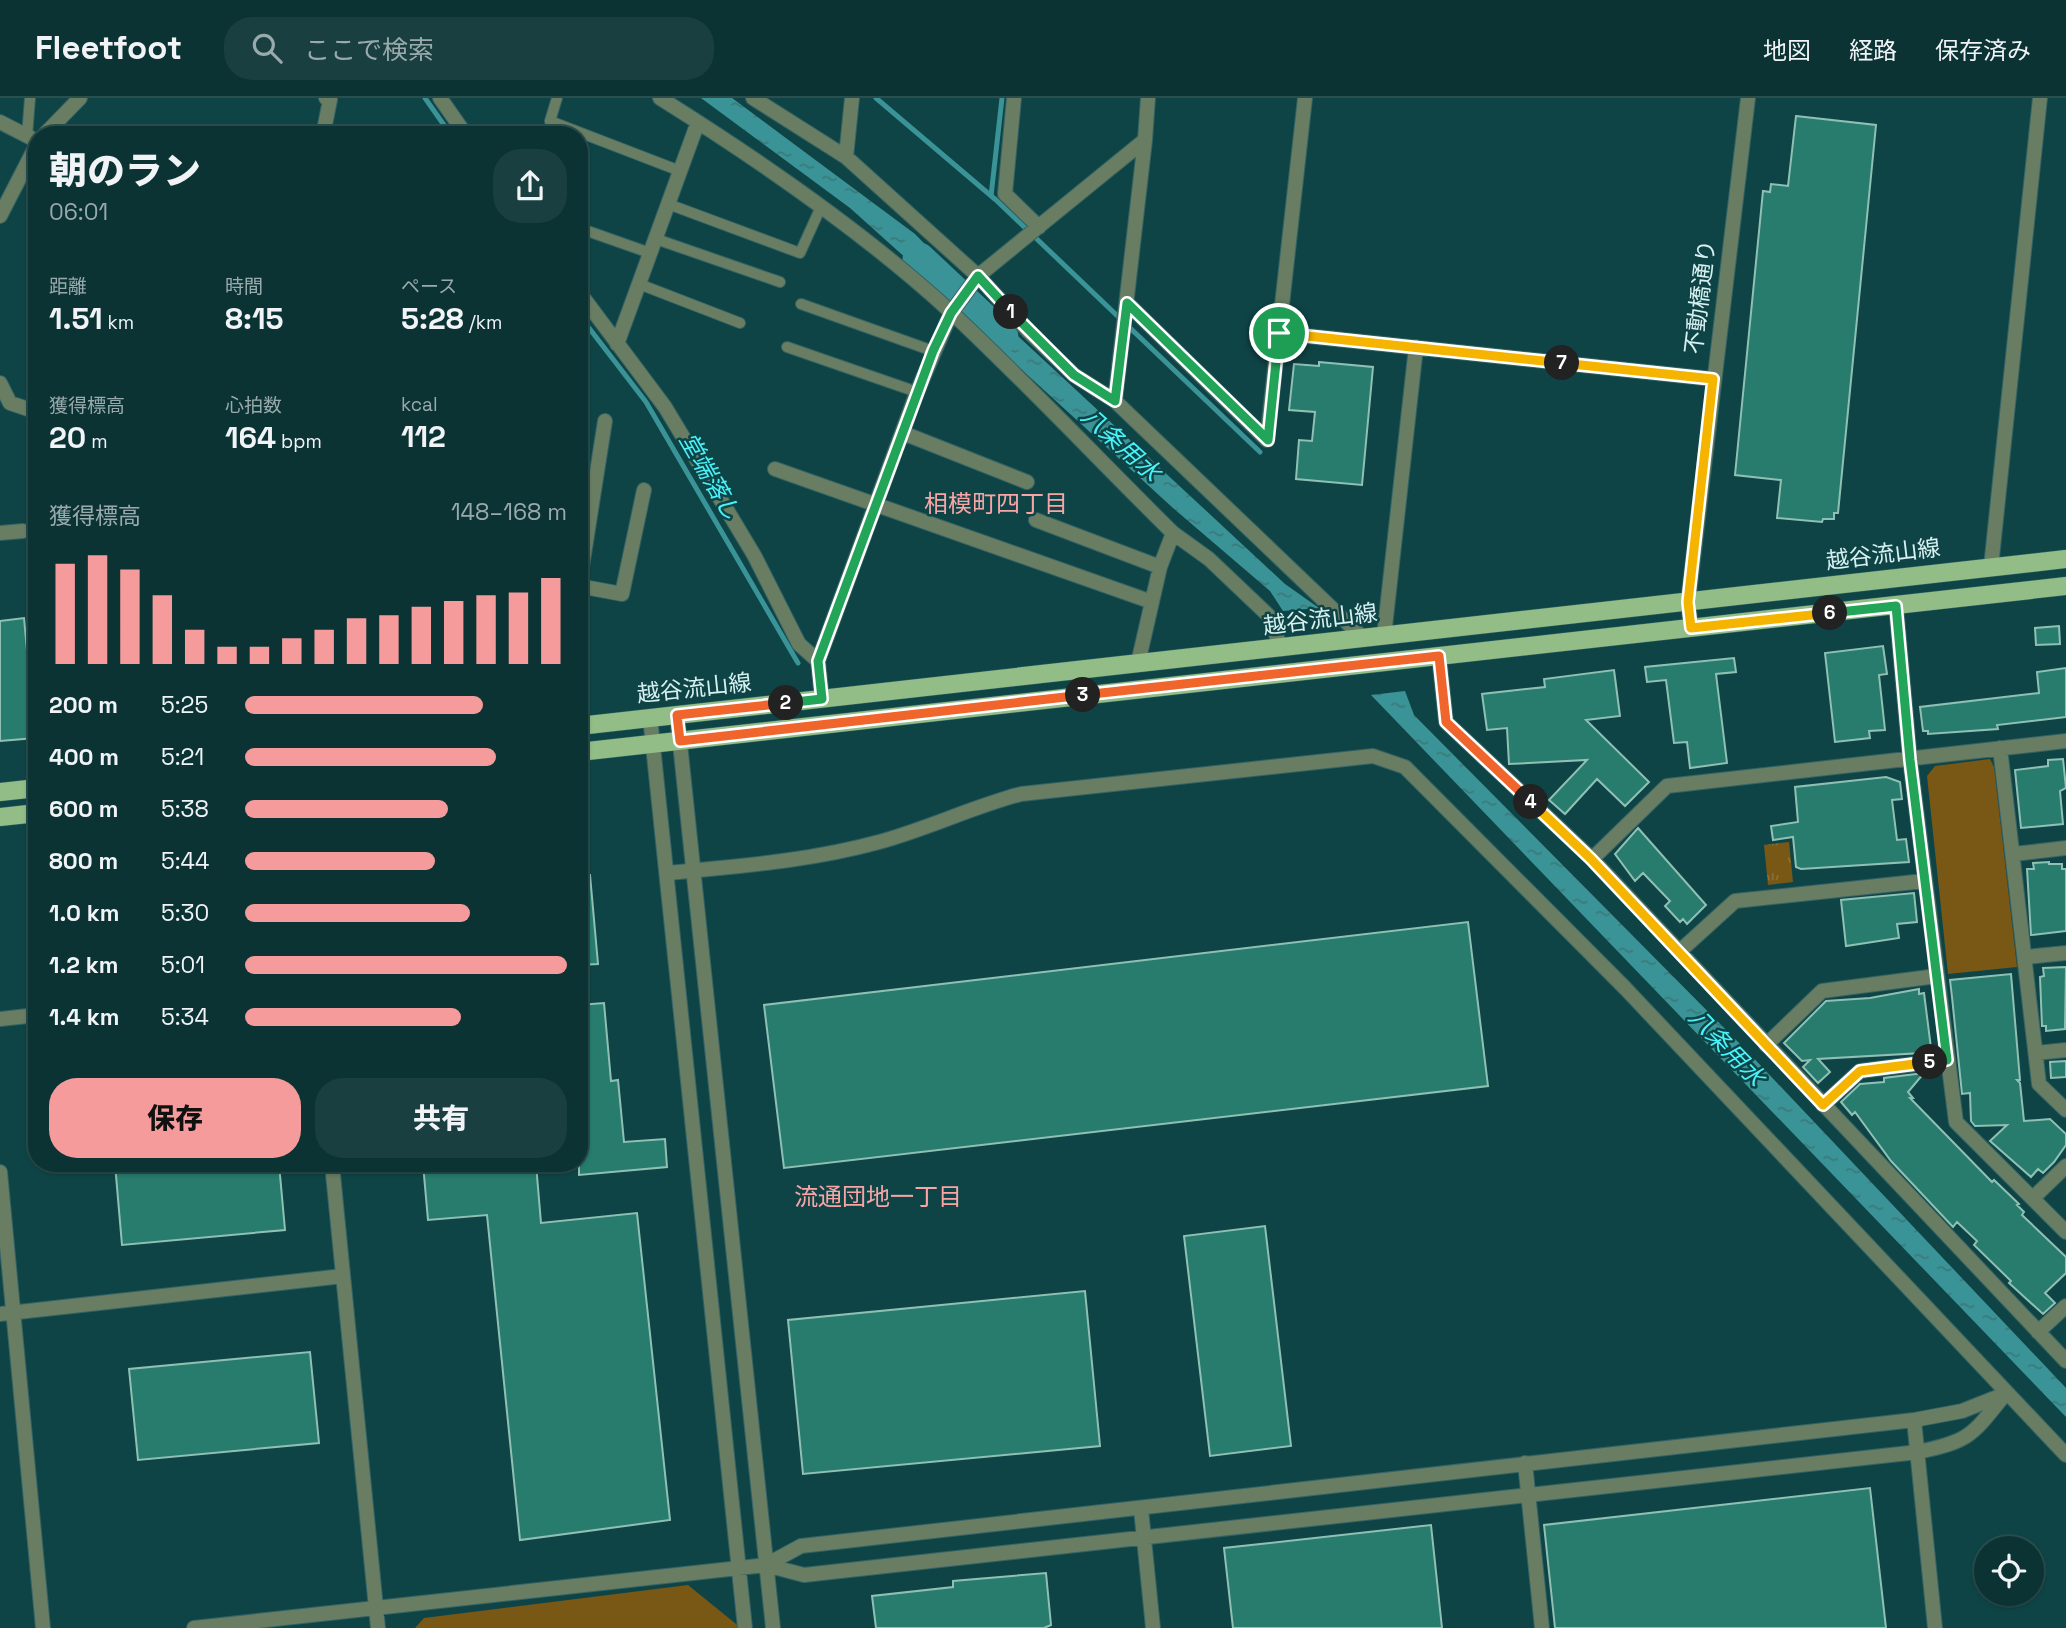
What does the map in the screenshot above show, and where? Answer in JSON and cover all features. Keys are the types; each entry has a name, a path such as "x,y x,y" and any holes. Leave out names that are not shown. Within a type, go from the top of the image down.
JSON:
{"main road":[{"name":"越谷流山線","path":"588,725 2066,559"},
{"path":"588,751 2066,586"},
{"path":"0,792 28,789"},
{"path":"0,817 28,814"}],"street":[{"path":"53,126 80,98"},
{"path":"325,126 330,100 326,98"},
{"path":"440,98 460,126"},
{"path":"660,98 820,209 954,309 1173,533 1209,559 1270,617 1281,649"},
{"path":"753,98 846,157 1074,375 1115,401 1363,638"},
{"path":"846,157 852,98"},
{"path":"1014,98 1005,194 1039,227"},
{"path":"1115,401 1148,98"},
{"path":"1127,303 1268,440 1305,98"},
{"name":"不動橋通り","path":"1691,628 1688,602 1748,98"},
{"path":"1991,567 2040,98"},
{"path":"0,122 28,137"},
{"path":"617,344 698,122"},
{"path":"822,699 818,661 917,392 954,309 974,280 1145,140"},
{"path":"0,216 28,152"},
{"path":"588,304 665,407 754,555 799,644 818,661"},
{"path":"1279,333 1713,379"},
{"path":"1384,636 1416,347"},
{"path":"0,383 10,403 28,409"},
{"path":"588,529 605,421"},
{"path":"903,433 1027,482"},
{"path":"775,469 878,503 1152,602"},
{"path":"588,588 622,594 644,490"},
{"path":"1036,520 1160,567"},
{"path":"0,533 23,531"},
{"path":"1138,663 1160,567 1173,533"},
{"path":"1896,606 1924,881 1956,1122 2066,1231"},
{"path":"1439,656 1446,722 1591,859 2066,1361"},
{"path":"677,715 773,1628"},
{"path":"650,717 745,1628"},
{"path":"1591,859 1667,786 2066,741"},
{"path":"2000,748 2039,1084 2066,1110"},
{"path":"668,873 840,852 883,841 1021,794 1373,755 1391,760 1405,767 1625,988 2066,1455"},
{"path":"2014,854 2066,848"},
{"path":"1680,951 1735,901 1924,881"},
{"path":"2026,957 2066,953"},
{"path":"1766,1045 1822,991 1937,976"},
{"path":"0,1019 28,1016"},
{"path":"2036,1053 2066,1050"},
{"path":"1823,1105 1860,1071 1947,1060"},
{"path":"2033,1198 2066,1166"},
{"path":"0,1172 43,1628"},
{"path":"333,1172 378,1628"},
{"path":"0,1314 343,1276"},
{"path":"2038,1332 2066,1306"},
{"path":"194,1628 766,1564 801,1546 1914,1420 1962,1410 2006,1393"},
{"path":"766,1564 804,1575 1917,1452 1961,1442 1978,1428 2006,1393"},
{"path":"1914,1420 1935,1628"},
{"path":"1525,1464 1542,1628"},
{"path":"1141,1509 1153,1628"}],"lane":[{"path":"30,98 32,126"},
{"path":"557,98 550,121 563,126"},
{"path":"588,136 680,172"},
{"path":"668,204 800,253 820,209"},
{"path":"588,231 650,253"},
{"path":"656,239 780,282"},
{"path":"639,284 740,323"},
{"path":"801,304 933,351"},
{"path":"786,347 917,392"}],"green space":[{"path":"1990,759 1994,767 2017,967 1948,974 1927,776 1935,766"},
{"path":"1789,842 1793,882 1768,885 1764,845"},
{"path":"688,1585 741,1628 415,1628 424,1618"}],"water":[{"path":"701,98 732,98 915,234 960,280 947,295 850,208"},
{"path":"976,297 1285,584 1319,608 1283,611 1270,591 1173,508 963,316"},
{"path":"1405,691 1414,715 1745,1049 2066,1388 2066,1417 1371,695"}],"building":[{"path":"1796,116 1876,125 1838,513 1834,513 1834,519 1823,519 1822,522 1777,518 1781,480 1735,475 1763,191 1770,192 1771,184 1788,186"},
{"path":"1319,362 1373,367 1362,485 1296,479 1299,440 1312,441 1315,412 1289,410 1294,364 1319,366"},
{"path":"24,618 28,662 28,739 0,741 0,621"},
{"path":"2059,626 2060,644 2036,645 2035,628"},
{"path":"1883,646 1887,674 1879,675 1885,730 1869,731 1870,738 1835,742 1825,653"},
{"path":"1734,658 1736,672 1716,674 1727,763 1690,768 1687,742 1674,743 1666,680 1647,682 1645,667"},
{"path":"2066,668 2066,717 1997,725 1998,729 1928,734 1928,731 1923,731 1920,707 2039,693 2037,672"},
{"path":"1614,670 1620,716 1586,720 1649,782 1625,806 1597,779 1565,814 1549,800 1587,760 1509,764 1507,728 1487,730 1482,694 1545,687 1544,679"},
{"path":"2063,759 2066,788 2060,791 2063,824 2021,828 2015,770 2048,766 2048,760"},
{"path":"1886,777 1900,782 1902,799 1892,800 1897,840 1906,839 1909,862 1801,869 1796,867 1793,837 1773,840 1771,826 1798,822 1795,787"},
{"path":"1638,828 1706,905 1687,924 1683,919 1680,922 1665,906 1670,901 1643,873 1635,881 1615,854"},
{"path":"2033,863 2062,864 2062,869 2066,869 2066,931 2031,935 2027,869 2034,869"},
{"path":"590,875 598,964 588,965"},
{"path":"1914,893 1917,922 1897,924 1899,938 1846,946 1841,900"},
{"path":"1468,922 1488,1086 784,1168 764,1005"},
{"path":"2066,967 2065,1029 2046,1031 2046,1026 2042,1026 2040,977 2044,976 2043,968"},
{"path":"2011,974 2020,1080 2017,1080 2020,1083 2024,1121 2050,1119 2066,1134 2066,1145 2054,1162 2043,1173 2038,1169 2031,1177 1990,1141 2007,1125 1975,1126 1971,1121 1970,1093 1962,1094 1950,980"},
{"path":"1919,989 1919,994 1924,993 1931,1048 1921,1049 1922,1053 1818,1059 1830,1072 1818,1083 1803,1067 1810,1060 1802,1061 1784,1043 1826,1001 1870,998"},
{"path":"604,1003 611,1081 618,1080 624,1142 665,1139 667,1167 579,1175 579,1172 588,1172 588,1004"},
{"path":"2066,1061 2066,1077 2051,1078 2050,1062"},
{"path":"1924,1073 1908,1092 1913,1098 1910,1098 1992,1182 1994,1180 2019,1204 2017,1205 2024,1212 2022,1215 2066,1257 2066,1273 2045,1293 2055,1303 2043,1314 2009,1283 2011,1281 1974,1245 1977,1241 1957,1222 1953,1227 1891,1161 1855,1112 1852,1115 1841,1102 1860,1084"},
{"path":"116,1172 280,1172 285,1230 122,1245"},
{"path":"424,1172 537,1172 541,1223 637,1213 670,1520 520,1540 487,1215 428,1220"},
{"path":"1265,1226 1291,1446 1210,1456 1184,1236"},
{"path":"1085,1291 1100,1446 803,1474 788,1320"},
{"path":"310,1352 319,1443 138,1460 129,1369"},
{"path":"1870,1488 1886,1628 1555,1628 1544,1525"},
{"path":"1431,1525 1442,1628 1233,1628 1224,1548"},
{"path":"1046,1573 1051,1625 1044,1628 876,1628 872,1596 953,1587 953,1581"}],"waterway":[{"name":"堂端落し","path":"425,98 445,126"},
{"path":"876,98 996,200 1260,452"},
{"path":"991,196 1002,98"},
{"name":"八条用水","path":"919,259 1002,337"},
{"name":"堂端落し","path":"588,327 646,402 798,663"}],"district":[{"name":"相模町四丁目","path":"996,503"},
{"name":"流通団地一丁目","path":"878,1196"}],"route":[{"path":"978,276 1029,332 1074,375 1115,401 1127,303 1268,440 1279,333 1713,379 1688,602 1691,628 1896,606 1910,760 1947,1060 1860,1071 1823,1105 1591,859 1446,722 1439,656 680,741 677,715 822,699 818,661 917,392 951,313 978,276"}]}
